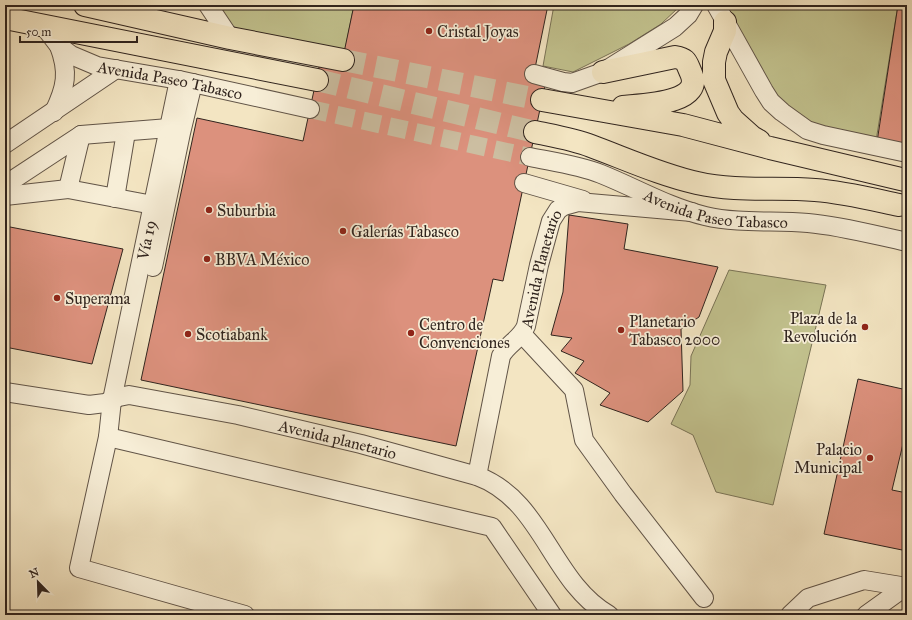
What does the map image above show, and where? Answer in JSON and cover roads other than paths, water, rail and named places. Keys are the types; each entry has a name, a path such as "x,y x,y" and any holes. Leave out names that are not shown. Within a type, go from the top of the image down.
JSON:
{"main road":[{"path":"92,6 230,38 342,60"},
{"path":"720,14 725,31 716,52 714,62 714,80 728,113 733,120 752,137 770,148"},
{"name":"Avenida Paseo Tabasco","path":"5,18 316,80"},
{"path":"598,110 666,102 682,97 691,90 694,79 686,62 683,59 675,57 604,72"},
{"path":"542,100 683,125 770,148 905,180"},
{"name":"Avenida Paseo Tabasco","path":"535,132 566,138 590,145 672,176 715,187 816,190 899,204"}],"street":[{"path":"208,5 230,38"},
{"path":"534,74 563,82 572,82 604,72 675,27 688,15 694,5"},
{"path":"720,14 772,102 806,130 822,136 907,153"},
{"name":"Avenida Paseo Tabasco","path":"43,25 59,46 80,60 97,66 186,81 310,109"},
{"path":"54,112 65,82 64,64 59,46"},
{"path":"5,144 116,69"},
{"name":"Vía 19","path":"118,398 153,205 169,128 186,81"},
{"name":"Vía 19","path":"118,398 181,133 186,81"},
{"path":"5,185 81,135 169,128"},
{"path":"114,198 126,132"},
{"path":"68,189 81,135"},
{"name":"Avenida Paseo Tabasco","path":"530,157 590,171 666,204 692,212 725,219 782,222 844,228 907,242"},
{"path":"524,183 597,204"},
{"path":"5,196 68,189 153,205"},
{"name":"Avenida Planetario","path":"478,476 501,356 506,349 522,334 528,321 539,265 551,221 558,210 567,205 578,202 692,212"},
{"path":"522,334 574,390 584,440 623,494 704,598"},
{"name":"Avenida planetario","path":"5,392 83,405 100,404 118,398 238,415 361,444 478,476 495,484 516,501 539,531 576,587 591,602 609,615"},
{"path":"118,398 79,568 245,615"},
{"path":"108,437 492,527 552,615"},
{"path":"790,615 808,598 864,580 906,587"},
{"path":"866,615 906,587"}],"tunnel":[{"path":"343,60 542,100"},
{"path":"317,80 535,132"},
{"path":"310,109 530,157"}],"place":[{"name":"Cristal Joyas","path":"429,31"},
{"name":"Suburbia","path":"209,210"},
{"name":"Galerías Tabasco","path":"343,231"},
{"name":"BBVA México","path":"207,259"},
{"name":"Superama","path":"57,298"},
{"name":"Plaza de la Revolución","path":"865,327"},
{"name":"Planetario Tabasco 2000","path":"621,330"},
{"name":"Centro de Convenciones","path":"411,333"},
{"name":"Scotiabank","path":"188,334"},
{"name":"Palacio Municipal","path":"870,458"}]}
